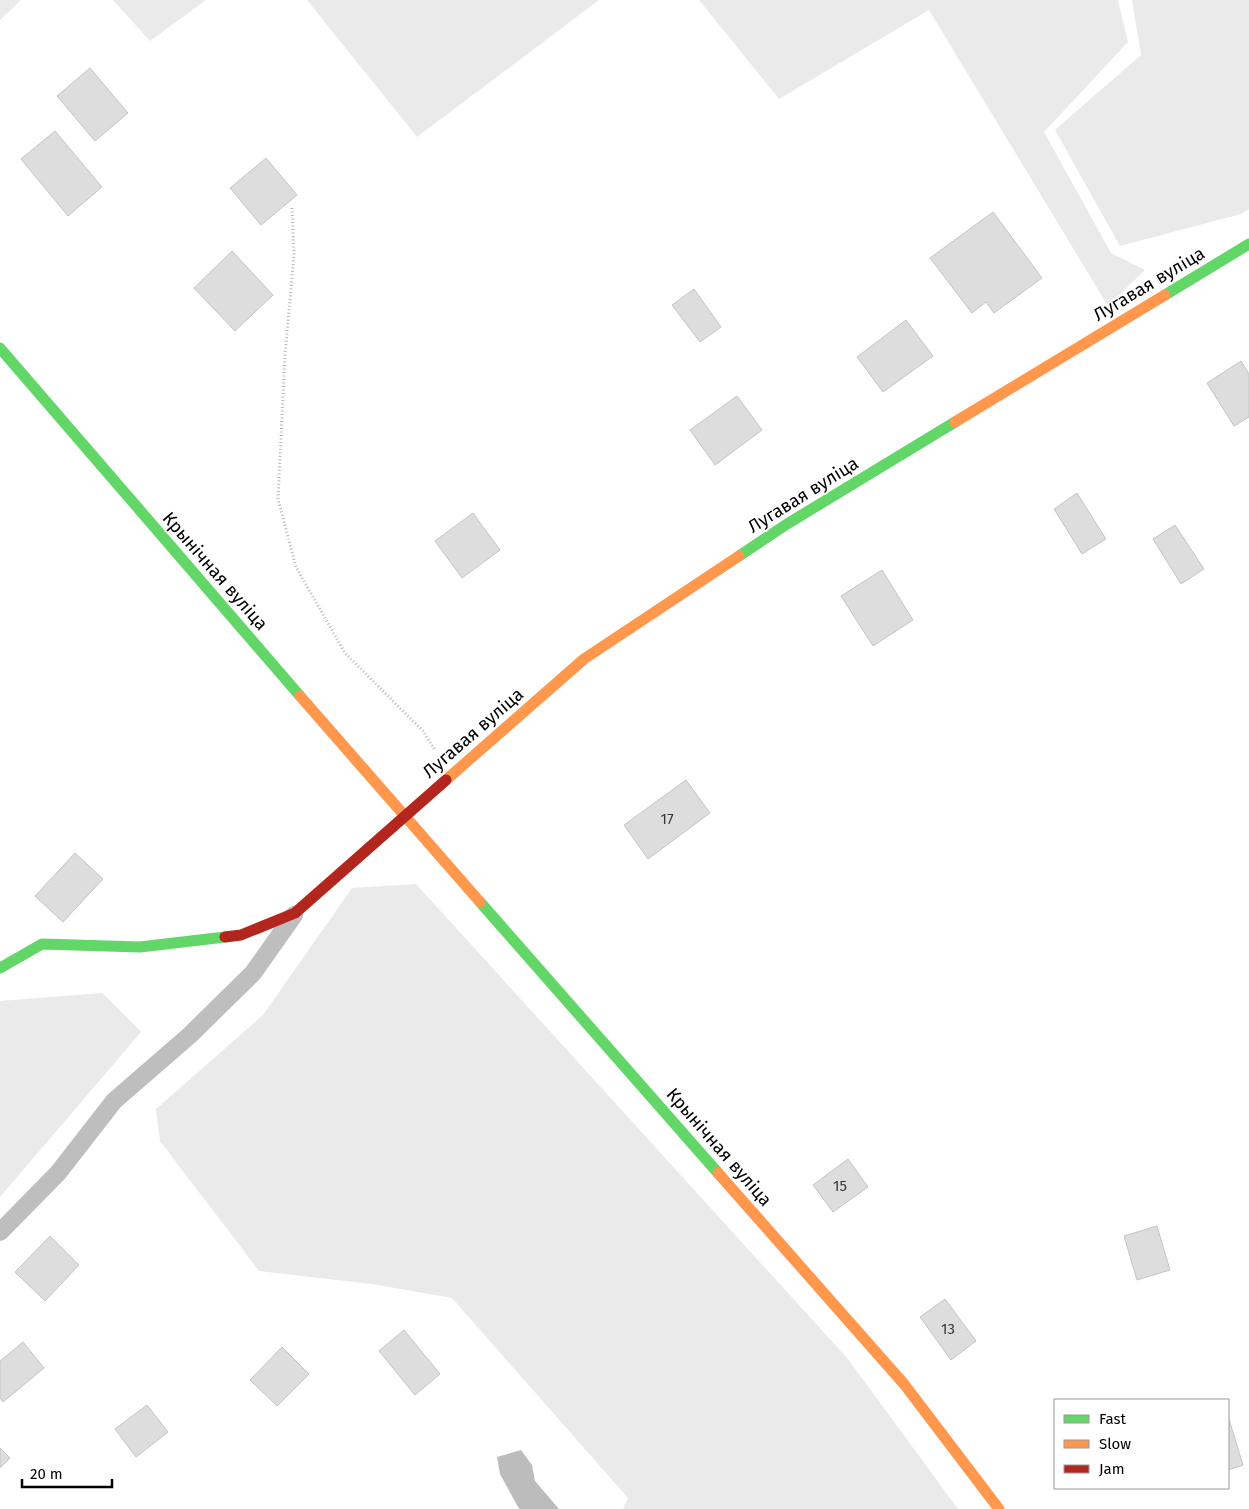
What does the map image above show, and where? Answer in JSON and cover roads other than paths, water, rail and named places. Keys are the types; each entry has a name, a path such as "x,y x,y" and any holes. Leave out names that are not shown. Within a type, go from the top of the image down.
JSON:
{"street":[{"name":"Лугавая вуліца","path":"404,816 584,660 795,519 1249,244"},
{"name":"Крынічная вуліца","path":"0,348 404,816 904,1384 999,1509"},
{"path":"0,968 42,944 140,946 241,935 296,913 404,816"}],"lane":[{"path":"0,1232 58,1173 114,1100 190,1035 253,973 296,913"}]}
